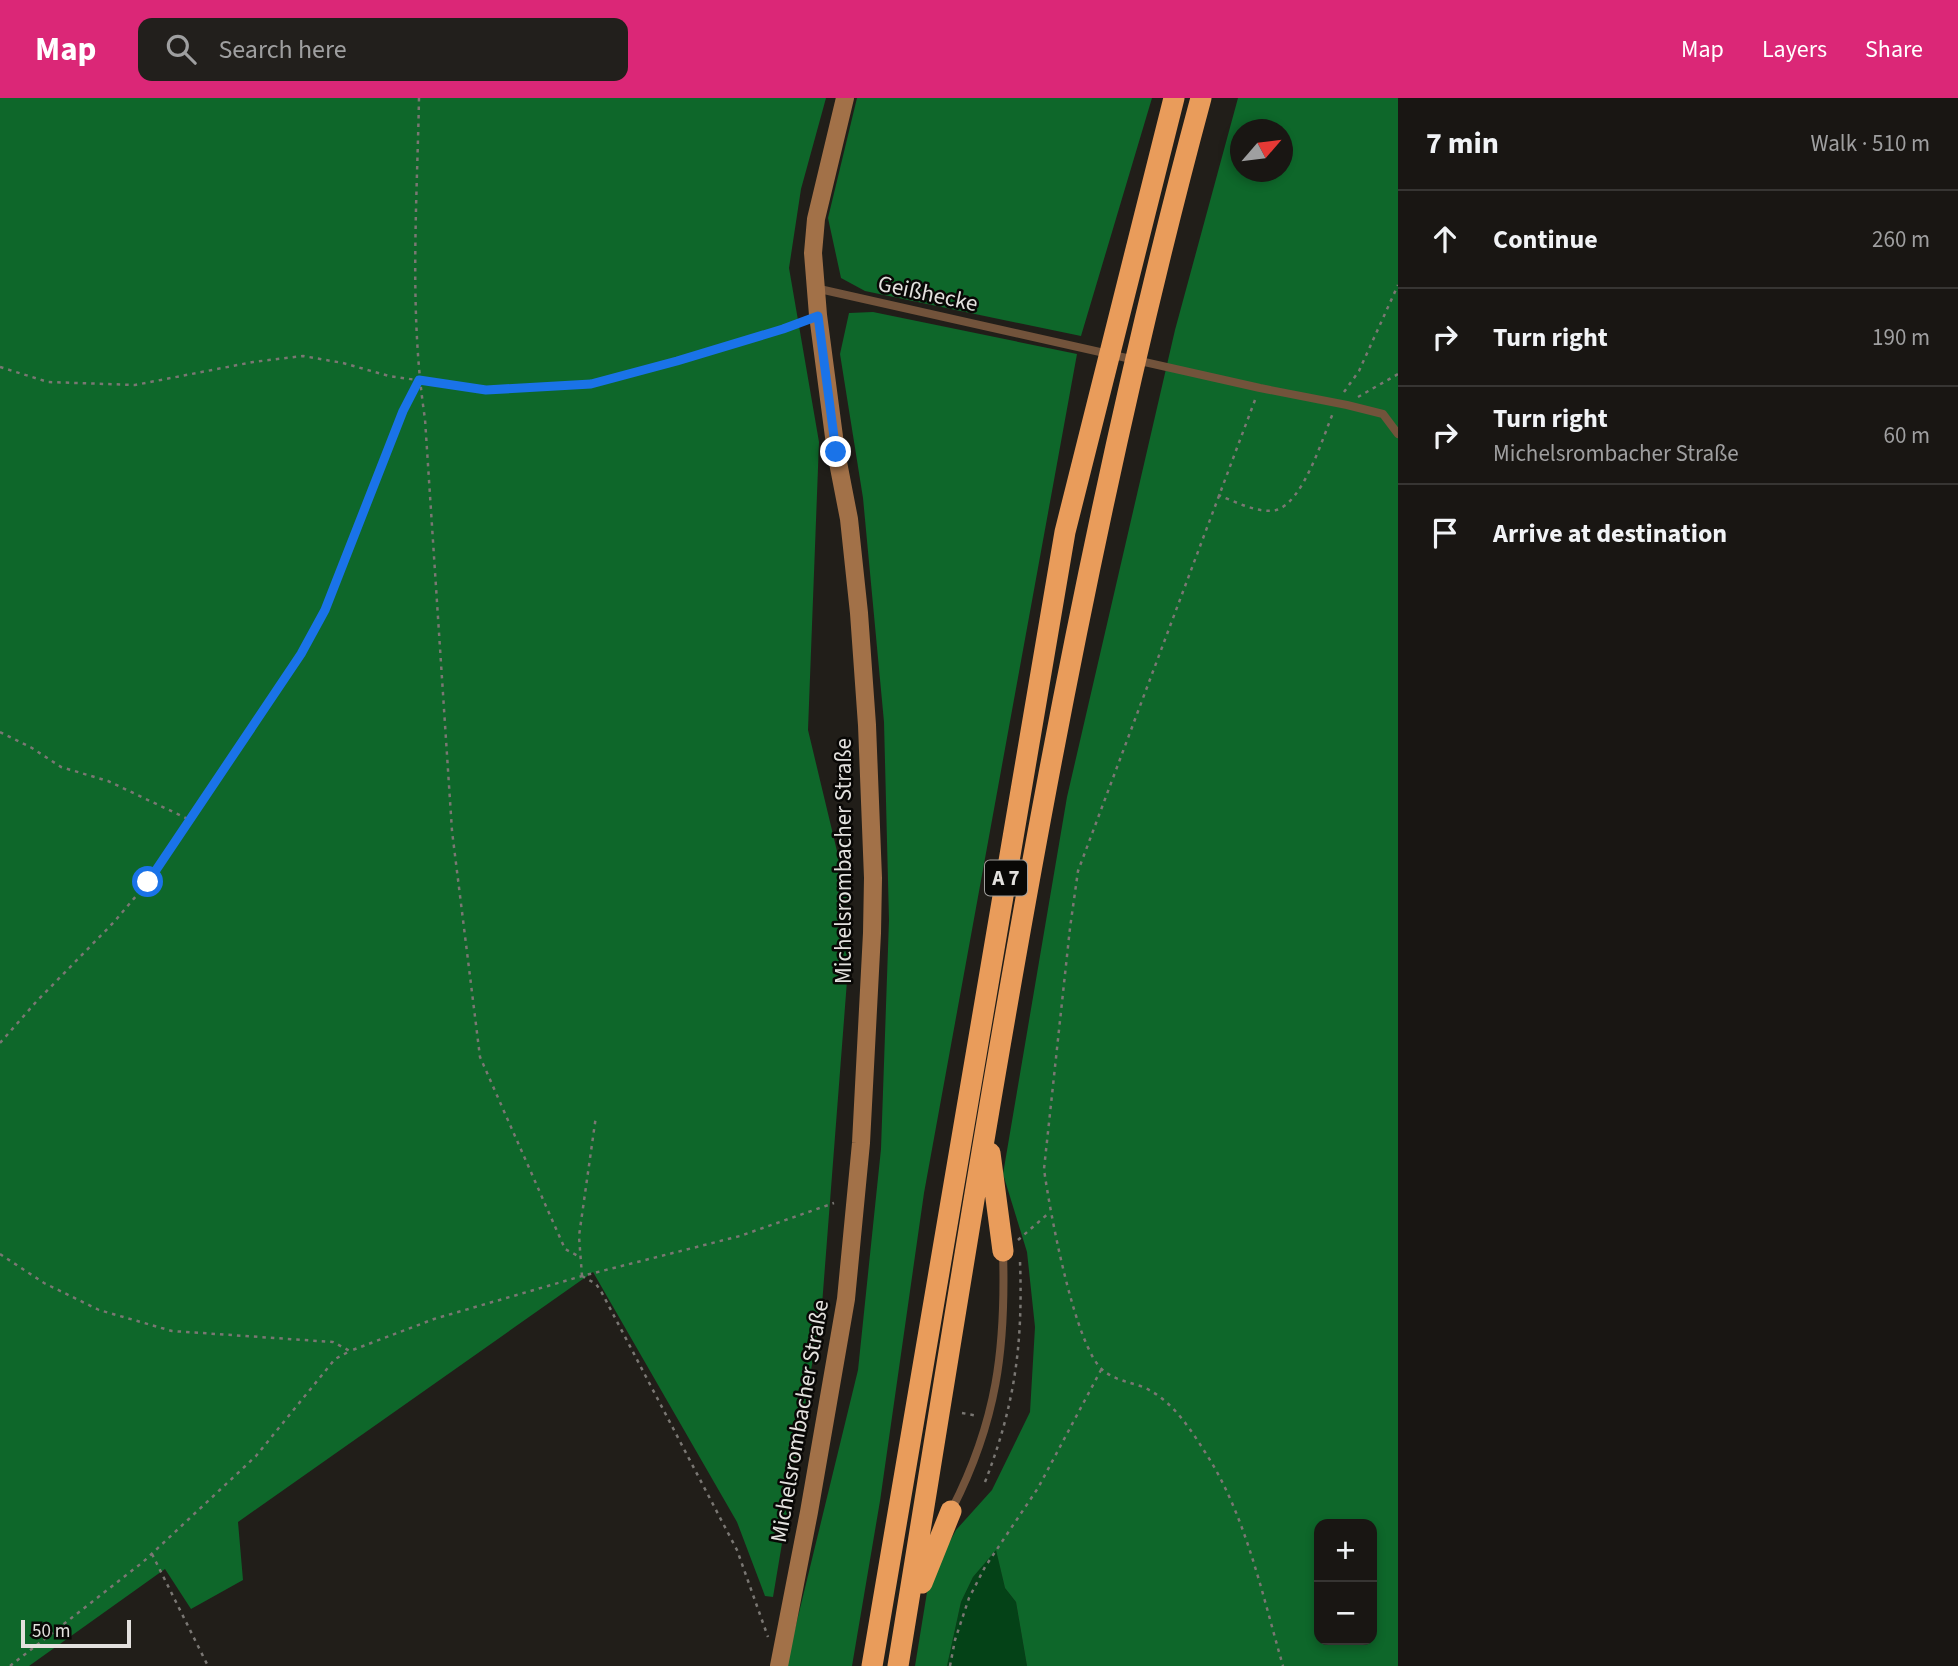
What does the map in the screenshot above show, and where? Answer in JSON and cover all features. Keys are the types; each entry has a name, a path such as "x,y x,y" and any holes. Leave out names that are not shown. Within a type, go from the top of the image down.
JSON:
{"highway":[{"name":"A 7","path":"872,1666 1065,532 1174,98"},
{"name":"A 7","path":"898,1666 986,1125 1061,706 1095,543 1200,98"},
{"path":"986,1125 1012,1256"},
{"path":"904,1635 933,1552 951,1511"}],"main road":[{"name":"Michelsrombacher Straße","path":"781,1659 845,1299 861,1143 872,933 873,878 859,613 849,519 836,452 818,316 813,253 816,219 845,98"}],"lane":[{"name":"Geißhecke","path":"815,288 1260,388"},
{"path":"1260,388 1383,414 1398,434"},
{"path":"951,1511 983,1438 997,1383 1012,1256"}],"path":[{"path":"419,98 415,313 419,380 425,419 452,831 480,1057 565,1249 580,1257"},
{"path":"1218,495 1257,509 1276,510 1290,500 1306,477 1337,403 1359,371 1398,285"},
{"path":"0,367 48,382 135,385 253,362 303,356 343,363 389,376 486,390 591,384 690,357 818,316"},
{"path":"1347,405 1398,374"},
{"path":"0,1043 148,882 301,654 325,610 403,411 419,380"},
{"path":"1260,388 1078,872 1044,1168 1051,1212 1084,1338 1101,1370 1164,1399 1181,1417 1224,1482 1256,1573 1283,1666"},
{"path":"0,732 32,748 61,768 108,780 188,819"},
{"path":"582,1276 579,1236 596,1116"},
{"path":"10,1666 143,1562 256,1456 335,1359 434,1319 582,1276 740,1236 834,1203"},
{"path":"985,1482 1007,1418 1015,1383 1022,1320 1012,1256 1018,1240 1051,1212"},
{"path":"0,1254 44,1283 99,1310 172,1331 333,1342 350,1351"},
{"path":"582,1276 596,1284 602,1293 652,1386 737,1550 769,1640 781,1659"},
{"path":"950,1666 959,1628 975,1588 1038,1488 1101,1370"},
{"path":"152,1554 208,1666"}],"green space":[{"path":"0,98 826,98 801,189 789,268 819,442 808,730 848,897 849,955 822,1305 773,1597 765,1596 737,1522 593,1272 238,1522 243,1580 191,1609 165,1569 29,1666 0,1666"},
{"path":"857,98 1152,98 1081,336 865,291 841,278 828,218"},
{"path":"1238,98 1398,98 1398,1666 1027,1666 1016,1602 1005,1588 996,1550 973,1577 961,1602 947,1666 915,1666 929,1580 956,1530 992,1490 1030,1412 1035,1327 1027,1252 1003,1174 1067,797 1175,330 1230,127 1230,182 1293,182 1293,119 1232,119"},
{"path":"873,312 1077,354 924,1193 880,1501 852,1666 786,1666 858,1370 881,1149 889,920 884,722 863,498 840,354 849,313"},
{"path":"996,1549 1005,1588 1016,1602 1027,1666 947,1666 961,1602 973,1577"}],"route":[{"path":"148,882 188,819 250,733 301,654 325,610 348,545 375,486 403,411 419,380 486,390 591,384 677,361 818,316 836,452"}]}
